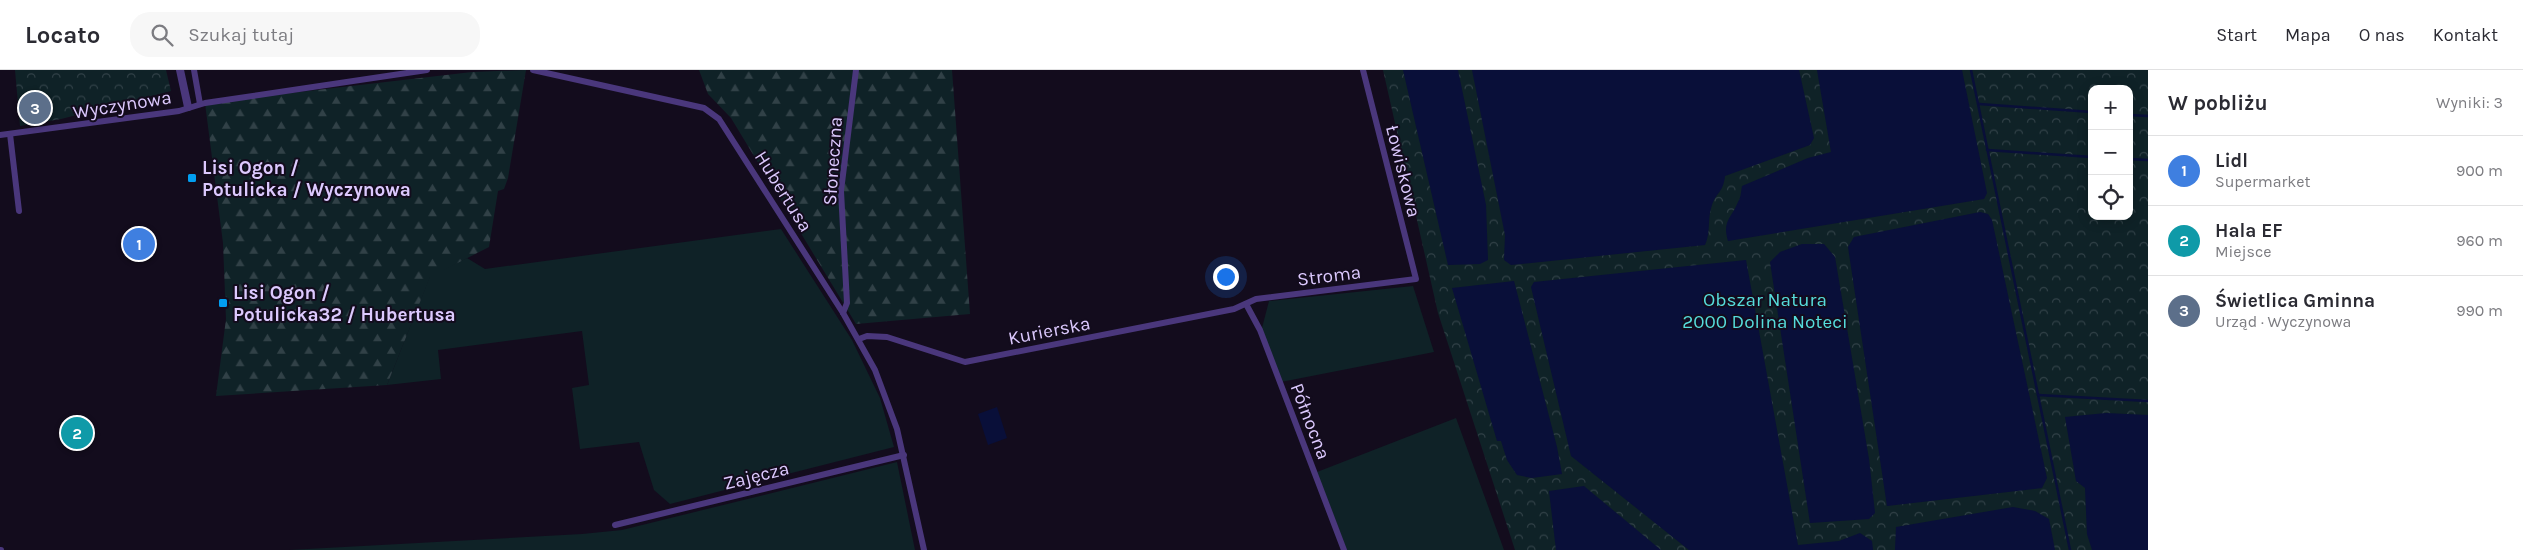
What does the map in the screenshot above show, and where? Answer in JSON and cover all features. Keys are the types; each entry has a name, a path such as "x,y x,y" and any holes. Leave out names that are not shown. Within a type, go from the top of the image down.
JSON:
{"street":[{"path":"180,70 188,107 427,70"},
{"path":"194,70 200,104"},
{"name":"Hubertusa","path":"533,70 687,104 712,112 738,147 843,313 875,370 886,396 904,455 924,550"},
{"name":"Słoneczna","path":"843,313 848,303 841,190 856,70"},
{"name":"Łowiskowa","path":"1363,70 1416,279"},
{"name":"Wyczynowa","path":"0,135 179,111 188,107"},
{"path":"10,134 19,211"},
{"name":"Stroma","path":"1246,304 1256,298 1416,279"},
{"name":"Kurierska","path":"859,339 866,336 887,337 964,362 1234,309 1246,304"},
{"name":"Północna","path":"1246,304 1260,330 1344,550"},
{"name":"Zajęcza","path":"615,525 904,455"}],"green space":[{"path":"15,70 166,70 171,91 61,119 20,126"},
{"path":"526,70 508,178 504,189 498,191 489,247 430,277 387,385 216,396 226,319 223,243 205,103 472,72"},
{"path":"699,70 952,70 970,314 856,324 731,118 708,94"},
{"name":"Obszar Natura 2000 Dolina Noteci","path":"1383,70 2148,70 2148,550 1515,550 1438,313"},
{"path":"781,229 852,340 880,398 894,447 670,504 654,490 639,442 580,449 572,388 589,385 582,331 438,350 441,379 387,385 430,276 467,258 485,269"},
{"path":"1413,286 1434,352 1281,382 1262,328 1269,301"},
{"path":"1456,418 1504,550 1347,550 1317,472"},
{"path":"897,462 915,550 289,550 582,534 622,530"}],"shaded area":[{"path":"1403,70 1458,70 1486,205 1488,260 1480,264 1448,265"},
{"path":"1472,70 1799,70 1814,138 1810,145 1725,176 1723,186 1714,200 1711,210 1705,245 1511,265 1504,260 1505,235"},
{"path":"1817,70 1962,70 1987,193 1984,199 1728,241 1726,229 1728,220 1740,199 1742,186 1808,158 1831,152"},
{"path":"1980,212 1988,214 1992,220 2047,478 2042,488 1887,506 1848,247 1854,237"},
{"path":"1802,244 1824,244 1835,257 1869,459 1875,513 1869,519 1810,523 1770,262 1780,252"},
{"path":"1746,260 1798,545 1839,541 1860,533 1872,541 1873,550 1689,550 1571,456 1531,287 1534,282"},
{"path":"1514,281 1557,447 1562,474 1532,478 1517,475 1507,460 1501,441 1497,441 1452,288"},
{"path":"997,407 1007,438 988,445 978,414"},
{"path":"2106,413 2148,415 2148,550 2092,550 2087,534 2085,488 2076,481 2065,417"},
{"path":"1584,486 1661,550 1556,550 1549,491"},
{"path":"2013,507 2035,511 2049,519 2055,550 1895,550 1896,527"}],"waterway":[{"path":"1971,70 2070,550"},
{"path":"1979,104 2088,112"},
{"path":"2133,115 2148,116"},
{"path":"1987,150 2088,157"},
{"path":"2133,159 2148,160"},
{"path":"2038,395 2148,401"}],"place":[{"name":"Świetlica Gminna","path":"35,108"},
{"name":"Lisi Ogon / Potulicka / Wyczynowa","path":"192,178"},
{"name":"Lidl","path":"139,244"},
{"name":"Lisi Ogon / Potulicka32 / Hubertusa","path":"223,303"},
{"name":"Hala EF","path":"77,433"}]}
